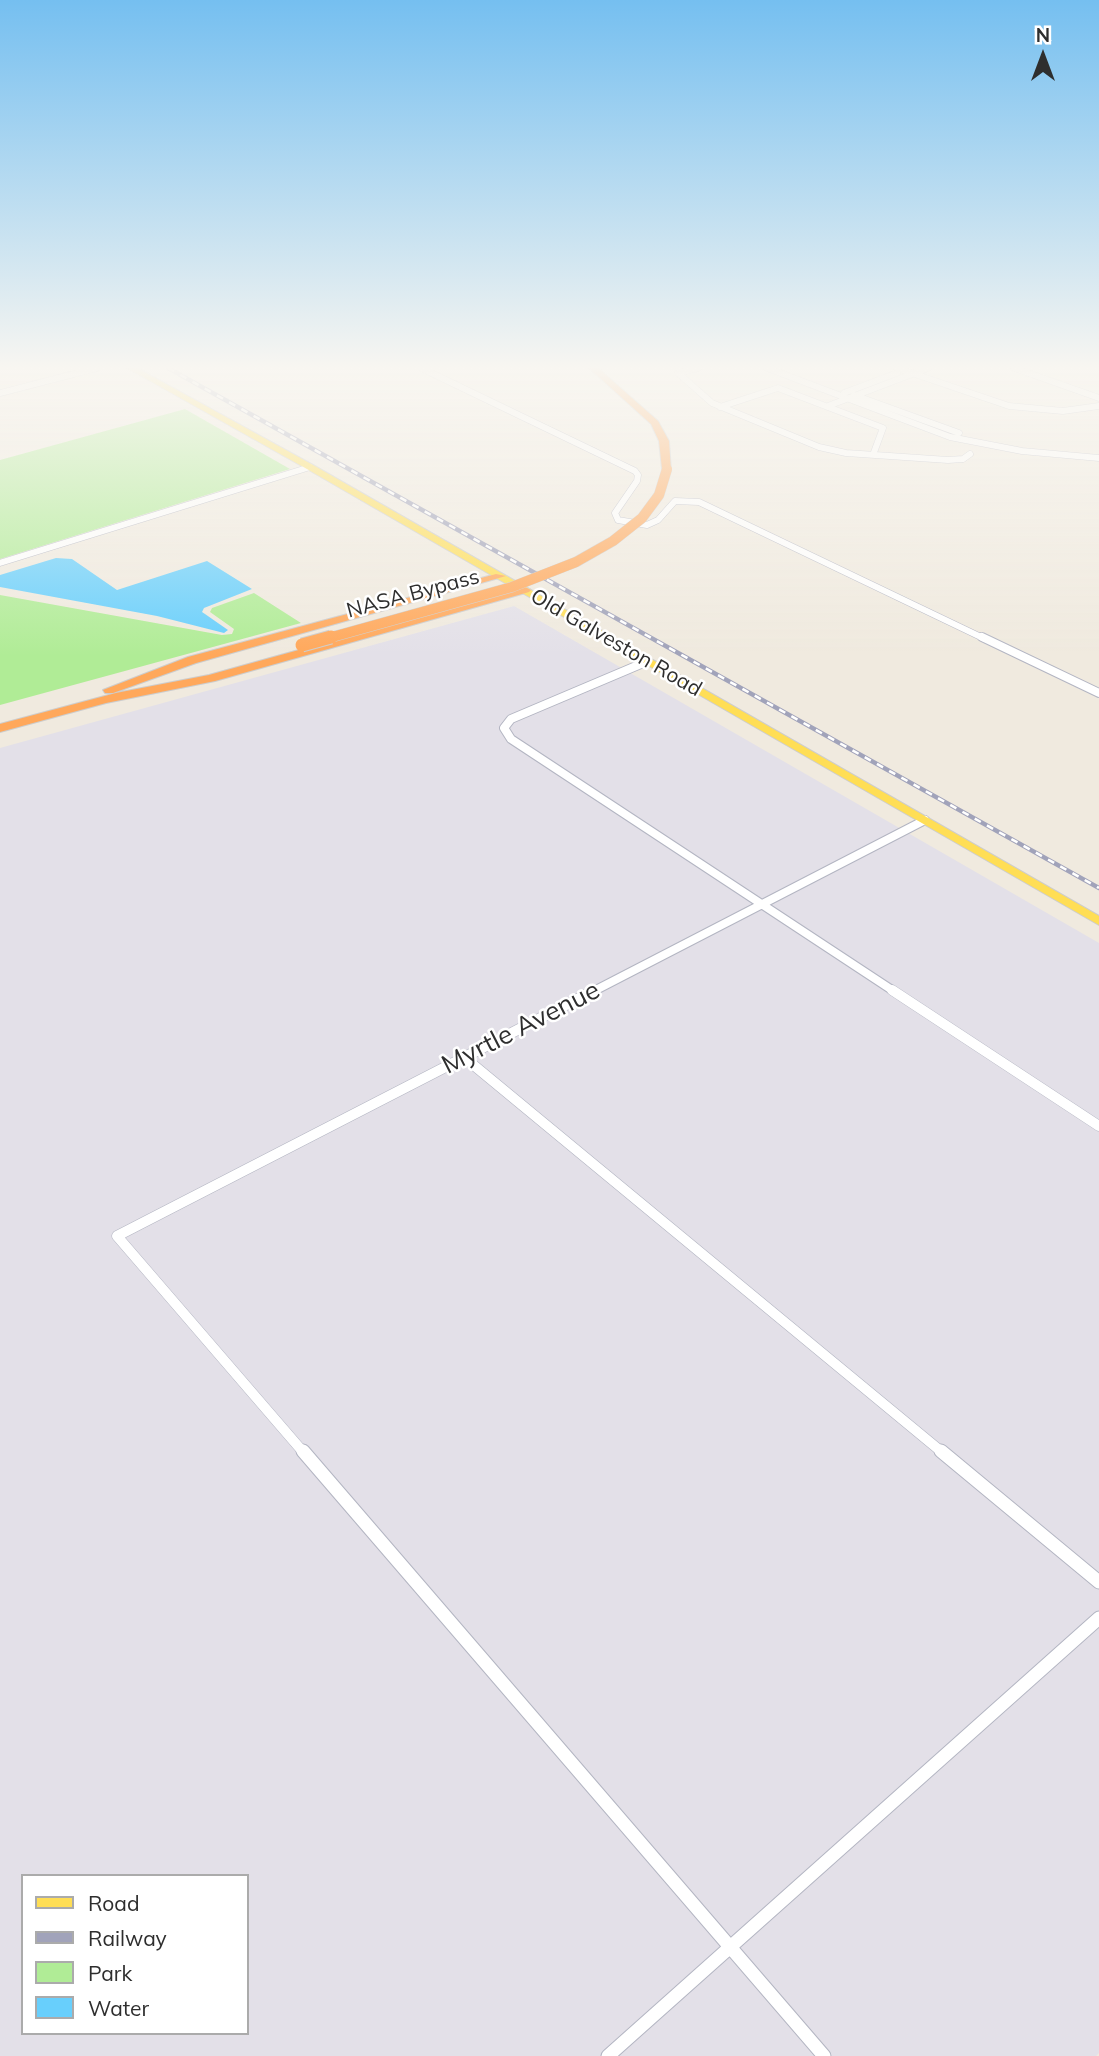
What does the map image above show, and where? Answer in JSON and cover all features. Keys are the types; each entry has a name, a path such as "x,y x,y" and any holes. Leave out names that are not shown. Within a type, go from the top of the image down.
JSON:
{"highway":[{"name":"NASA Bypass","path":"0,728 300,642 498,591 576,562 613,541 642,518 659,495 662,466"},
{"path":"108,695 192,660 500,576"},
{"path":"108,695 211,678 525,590"},
{"path":"384,608 407,613 409,624"},
{"name":"NASA Bypass","path":"0,721 108,695"}],"main road":[{"name":"Old Galveston Road","path":"304,464 1099,920"}],"street":[{"path":"620,464 638,475 637,481 615,513 618,520 647,525 658,520 675,501 699,502 1099,693"},
{"path":"0,563 310,467"},
{"path":"648,661 511,719 504,728 511,739 1099,1126"},
{"name":"Myrtle Avenue","path":"729,1945 117,1236 925,820"},
{"path":"464,1058 1099,1582"},
{"path":"608,2056 729,1945 1099,1618"},
{"path":"729,1945 824,2056"}],"shaded area":[{"path":"514,606 1099,943 1099,2053 1096,2056 0,2056 0,748"}],"green space":[{"path":"0,464 281,464 290,469 0,559"},
{"path":"254,593 301,623 0,705 0,595 222,635 232,634 234,629 210,612 212,608"}],"water":[{"path":"56,558 72,559 117,590 207,561 252,589 204,608 202,612 228,630 224,633 157,616 0,587 0,575"}],"railway":[{"path":"340,464 1099,888"}]}
